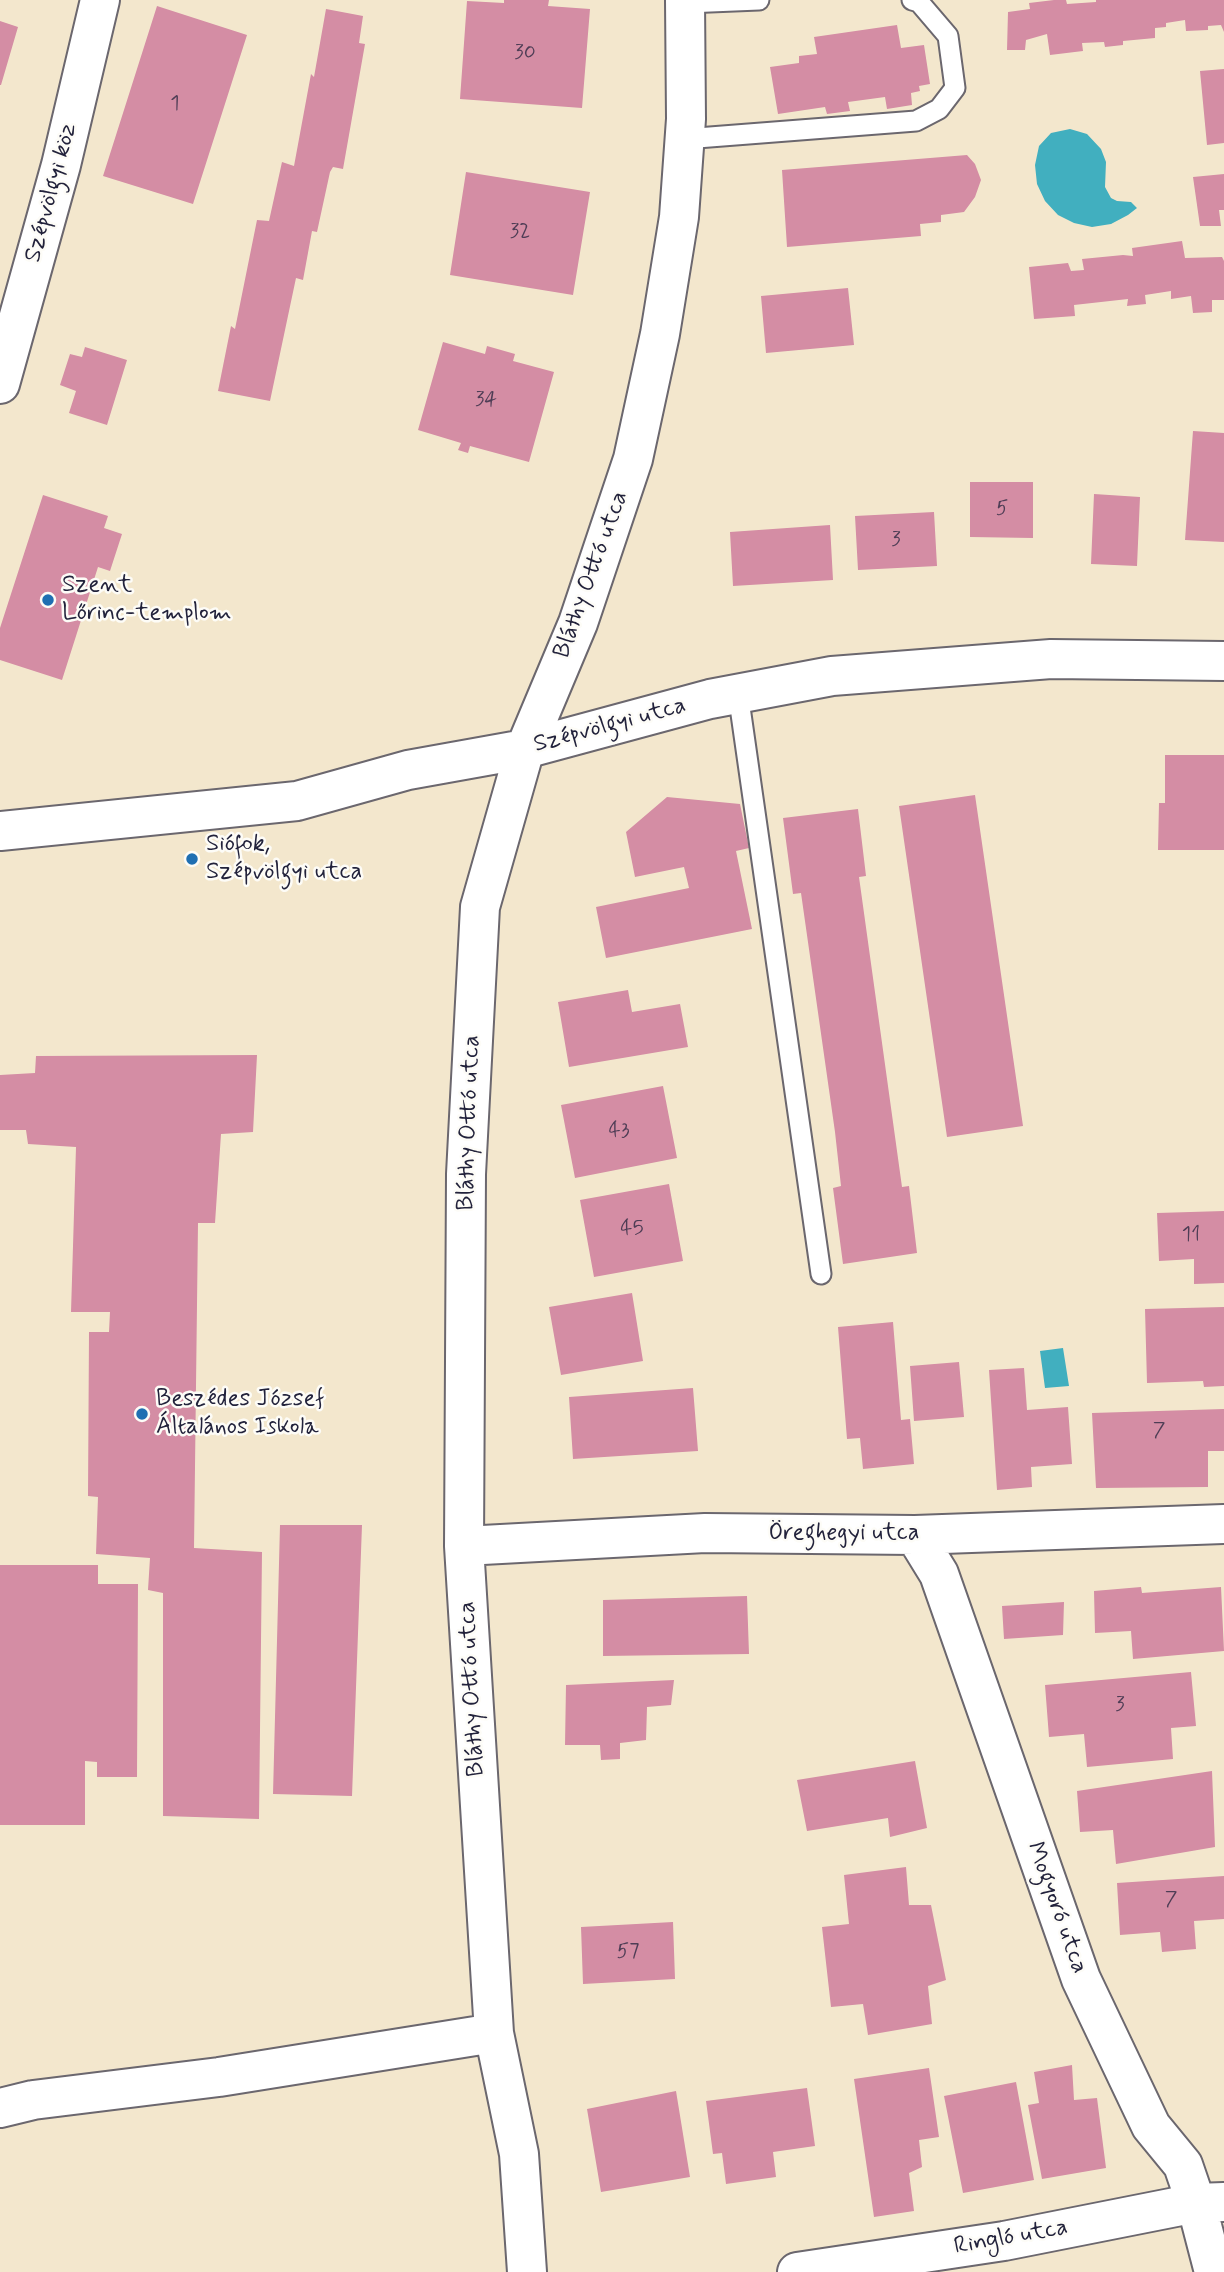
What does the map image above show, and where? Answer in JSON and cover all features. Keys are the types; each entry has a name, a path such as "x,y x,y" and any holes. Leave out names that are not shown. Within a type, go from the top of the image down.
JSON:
{"street":[{"name":"Szépvölgyi köz","path":"0,384 61,165 100,0"},
{"name":"Bláthy Ottó utca","path":"527,2272 519,2154 494,2033 464,1546 466,1174 480,907 525,749 578,623 633,459 660,334 679,217 684,139 685,2"},
{"name":"Szépvölgyi utca","path":"0,831 297,801 408,770 525,749 710,699 832,676 1051,659 1224,662"},
{"name":"Öreghegyi utca","path":"464,1546 705,1533 915,1535 1224,1524"},
{"name":"Mogyoró utca","path":"915,1535 939,1574 1081,1979 1151,2126 1210,2202 1214,2272"},
{"path":"0,2108 33,2100 219,2077 494,2033"},
{"name":"Ringló utca","path":"797,2272 1004,2241 1210,2202"}],"lane":[{"path":"685,2 759,0"},
{"path":"684,139 916,121 939,109 955,88 948,36 919,2 912,0"},
{"path":"738,694 821,1274"}],"water":[{"path":"1070,129 1087,134 1101,149 1106,162 1105,187 1111,198 1131,202 1137,208 1128,215 1111,224 1092,227 1074,223 1058,215 1045,201 1037,184 1035,165 1039,146 1051,133"},
{"path":"1063,1348 1069,1386 1045,1388 1040,1351"}],"building":[{"path":"504,0 549,0 548,6 590,9 582,108 460,99 467,1 504,3"},
{"path":"1066,0 1067,4 1096,0 1224,0 1224,32 1221,25 1208,26 1208,30 1186,31 1185,20 1155,28 1155,38 1123,41 1123,45 1105,47 1104,42 1082,43 1083,51 1050,55 1047,34 1026,40 1025,50 1007,50 1008,12 1030,9 1029,3"},
{"path":"157,6 247,35 193,204 103,176"},
{"path":"326,9 363,16 359,43 365,44 343,169 333,167 330,172 317,232 312,231 303,280 296,278 270,401 218,391 231,326 235,329 257,220 269,221 282,162 294,166"},
{"path":"0,21 18,27 1,85 0,85"},
{"path":"897,25 901,48 924,45 930,84 919,86 920,91 911,93 912,105 887,109 885,97 848,102 850,111 827,114 825,107 778,114 770,67 799,63 799,56 817,54 814,37"},
{"path":"1224,69 1224,143 1207,145 1200,71"},
{"path":"967,155 975,164 981,180 975,197 964,212 941,215 941,222 920,224 921,236 787,247 782,170"},
{"path":"466,172 590,192 573,295 450,275"},
{"path":"1224,174 1224,210 1219,210 1221,226 1200,226 1193,177"},
{"path":"1182,241 1185,258 1222,257 1224,261 1224,300 1212,300 1212,312 1193,313 1191,296 1171,299 1171,291 1145,295 1146,304 1127,306 1128,299 1074,305 1075,316 1034,319 1029,267 1068,263 1071,271 1084,270 1082,259 1133,256 1132,248"},
{"path":"848,288 854,345 766,353 761,296"},
{"path":"443,342 485,354 487,346 515,354 513,361 554,372 529,462 470,446 468,453 458,450 461,443 418,430"},
{"path":"85,347 127,360 107,425 69,413 76,391 60,385 70,354 82,357"},
{"path":"1193,431 1224,433 1224,542 1185,540"},
{"path":"970,482 1033,482 1033,538 970,537"},
{"path":"1094,494 1140,497 1137,566 1091,564"},
{"name":"Szent Lőrinc-templom","path":"43,495 108,516 104,528 122,534 110,571 98,567 62,680 0,660 0,628"},
{"path":"934,512 937,566 858,570 855,516"},
{"path":"830,525 833,580 733,586 730,532"},
{"path":"1165,755 1224,755 1224,850 1158,850 1159,803 1165,803"},
{"path":"975,795 1023,1126 947,1137 899,806"},
{"path":"667,797 740,804 749,848 736,851 752,929 606,958 596,907 689,888 684,867 635,877 626,832"},
{"path":"858,809 866,876 859,877 902,1187 909,1186 917,1253 843,1264 833,1188 841,1186 835,1132 801,893 793,894 783,818"},
{"path":"628,990 632,1012 680,1004 688,1047 569,1067 558,1002"},
{"name":"Beszédes József Általános Iskola","path":"257,1055 253,1132 221,1134 215,1223 198,1223 194,1548 262,1552 259,1819 163,1816 163,1593 148,1590 150,1558 96,1554 98,1497 88,1496 89,1332 109,1332 110,1312 71,1312 76,1147 28,1144 26,1130 0,1130 0,1075 35,1073 36,1056"},
{"path":"663,1086 677,1158 575,1178 561,1105"},
{"path":"669,1184 683,1261 594,1277 580,1200"},
{"path":"1224,1211 1224,1283 1194,1284 1194,1259 1159,1261 1157,1213"},
{"path":"632,1293 643,1361 561,1375 549,1307"},
{"path":"1224,1307 1224,1386 1204,1387 1203,1381 1147,1383 1145,1309"},
{"path":"893,1322 901,1420 910,1419 914,1464 863,1469 860,1438 847,1439 838,1327"},
{"path":"959,1362 964,1417 914,1421 910,1366"},
{"path":"1024,1368 1027,1410 1068,1407 1072,1464 1031,1467 1032,1487 997,1490 989,1370"},
{"path":"693,1388 698,1451 573,1459 569,1397"},
{"path":"1224,1409 1224,1451 1208,1451 1208,1487 1096,1488 1092,1413"},
{"path":"280,1525 362,1525 352,1796 273,1794"},
{"path":"0,1565 98,1565 98,1584 138,1584 137,1777 97,1777 97,1762 85,1761 85,1825 0,1825"},
{"path":"1141,1587 1142,1593 1221,1587 1224,1651 1133,1659 1131,1631 1095,1633 1094,1591"},
{"path":"747,1596 749,1654 603,1656 603,1600"},
{"path":"1064,1602 1063,1635 1004,1639 1002,1606"},
{"path":"1191,1672 1196,1726 1171,1728 1173,1759 1087,1767 1084,1734 1049,1737 1045,1685"},
{"path":"674,1680 671,1705 647,1707 646,1740 620,1743 620,1759 601,1760 600,1745 565,1745 566,1685"},
{"path":"915,1761 927,1828 890,1837 888,1818 807,1831 797,1780"},
{"path":"1212,1771 1215,1847 1116,1864 1113,1830 1080,1832 1077,1791"},
{"path":"906,1867 909,1905 931,1905 946,1980 928,1986 932,2024 868,2035 863,2004 831,2007 822,1927 849,1924 844,1875"},
{"path":"1224,1876 1224,1919 1194,1921 1196,1949 1162,1952 1160,1932 1120,1935 1117,1883"},
{"path":"673,1922 675,1979 583,1984 581,1927"},
{"path":"1072,2065 1074,2100 1097,2098 1106,2168 1042,2179 1028,2105 1039,2103 1034,2072"},
{"path":"929,2068 939,2137 919,2140 922,2167 909,2173 914,2211 874,2217 854,2079"},
{"path":"1016,2082 1034,2180 963,2193 944,2096"},
{"path":"807,2088 815,2146 773,2152 776,2177 726,2184 722,2153 713,2154 706,2101"},
{"path":"676,2091 690,2177 601,2192 587,2109"}],"place":[{"name":"Szent Lőrinc-templom","path":"48,600"},
{"name":"Siófok, Szépvölgyi utca","path":"192,859"},
{"name":"Beszédes József Általános Iskola","path":"142,1414"}]}
